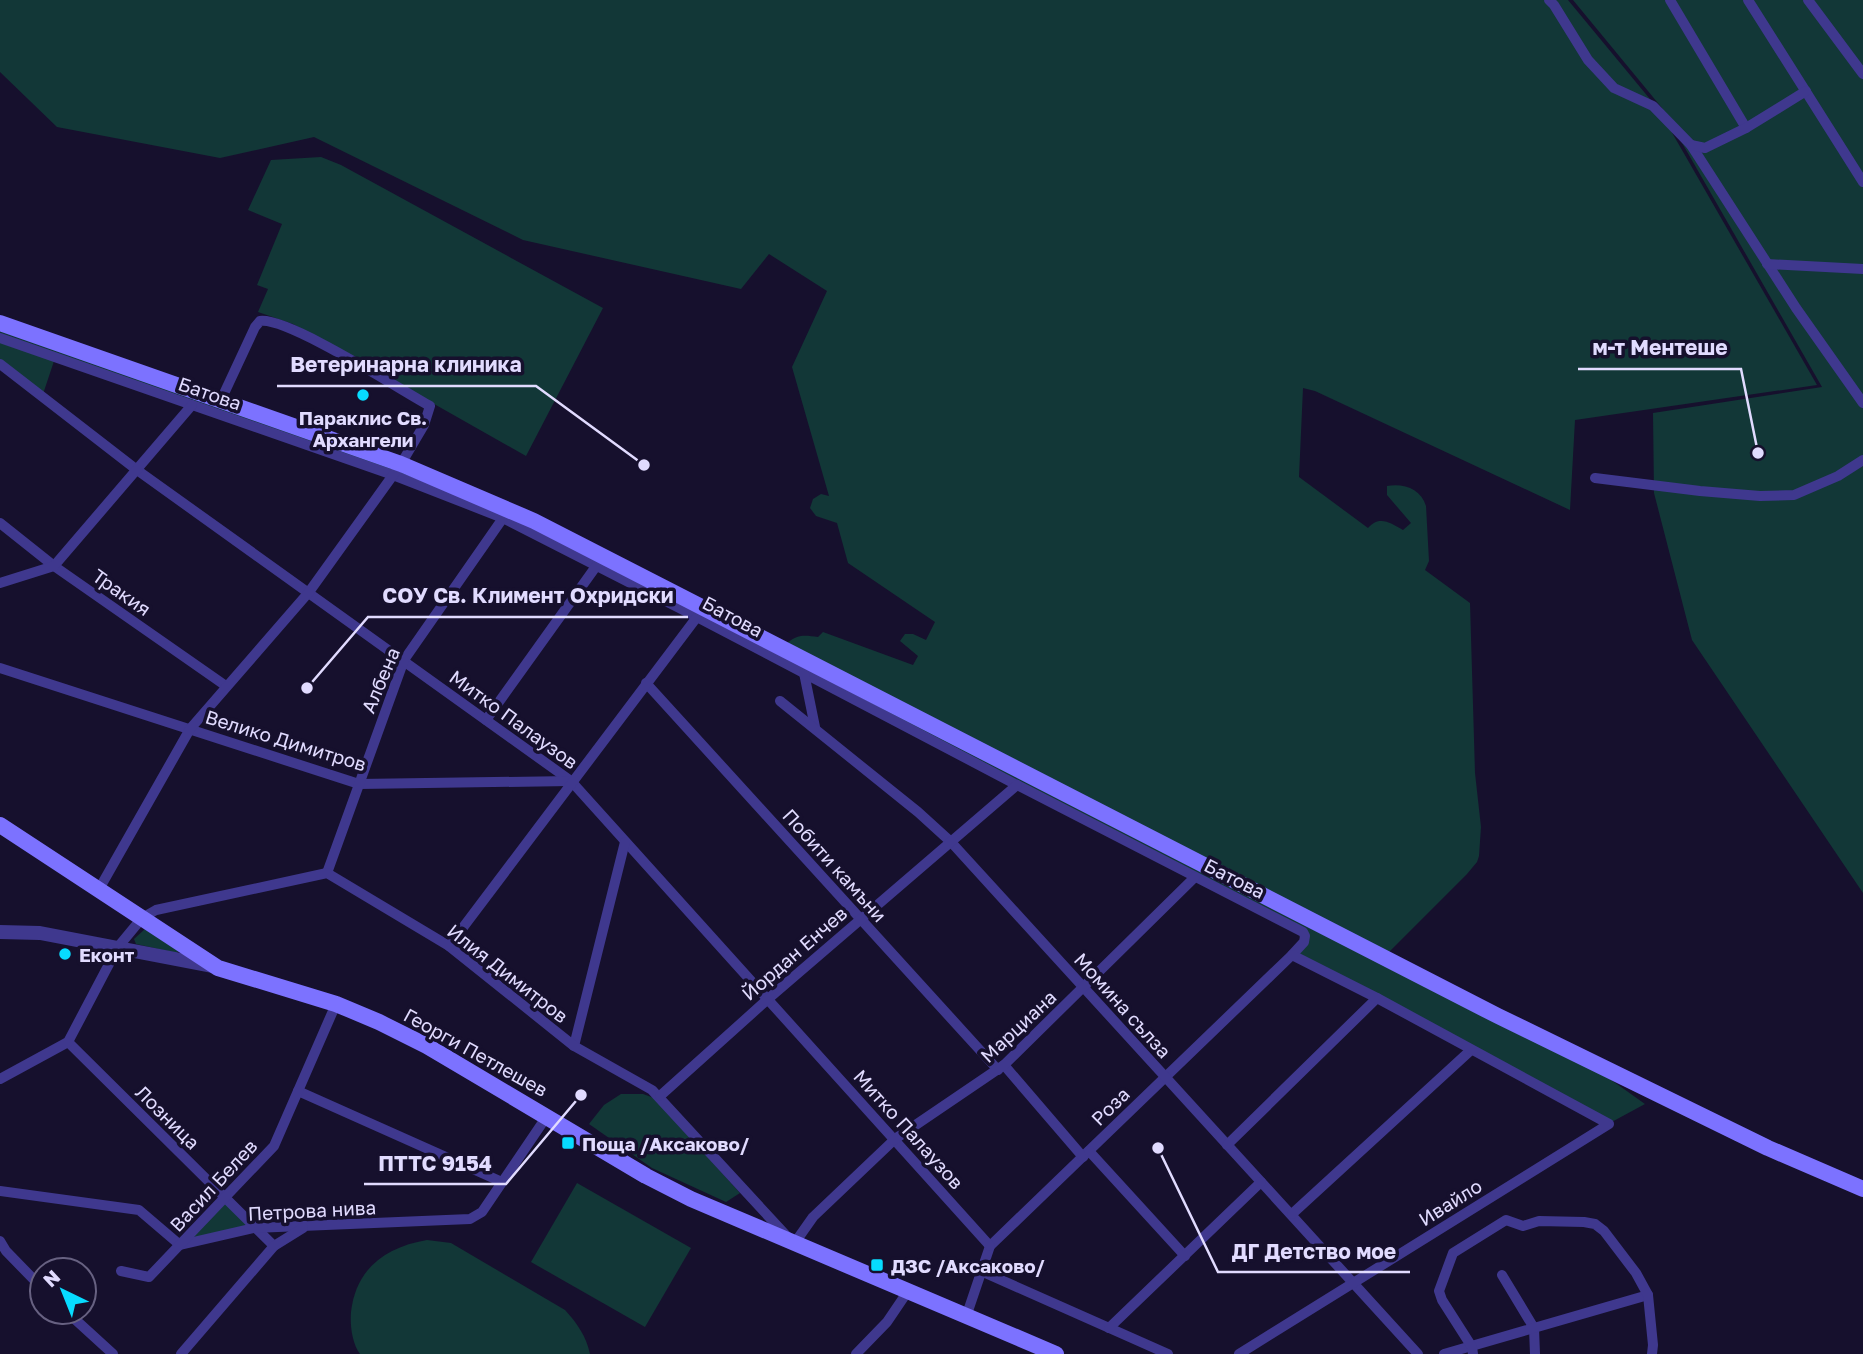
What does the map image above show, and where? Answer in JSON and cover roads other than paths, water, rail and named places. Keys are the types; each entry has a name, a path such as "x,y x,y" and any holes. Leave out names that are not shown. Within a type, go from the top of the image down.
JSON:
{"main road":[{"path":"0,323 221,400 534,521 1498,1016 1768,1148 1863,1189"},
{"name":"Георги Петлешев","path":"0,825 218,968 336,1004 379,1022 427,1046 646,1176 691,1199 1056,1354"}],"street":[{"path":"1549,0 1588,60 1614,88 1653,106 1690,145 1767,264 1863,403"},
{"path":"1670,0 1745,128"},
{"path":"1748,0 1863,182"},
{"path":"1808,0 1863,74"},
{"path":"1690,145 1705,148 1745,128 1806,91"},
{"path":"1767,264 1863,269"},
{"path":"98,891 190,729 309,592 397,469 424,425 430,406 296,330 276,322 260,321 221,400"},
{"name":"Батова","path":"0,338 192,405 397,469 597,565 1303,932 1306,936"},
{"name":"Митко Палаузов","path":"0,365 137,470 571,781 990,1246"},
{"path":"0,583 54,566 192,405"},
{"path":"1595,478 1700,491 1759,496 1794,495 1838,476 1863,460"},
{"name":"Албена","path":"327,873 404,660 503,518"},
{"name":"Тракия","path":"0,523 54,566 226,686"},
{"path":"486,720 597,565"},
{"path":"449,946 697,617"},
{"name":"Велико Димитров","path":"0,668 359,783 571,781"},
{"path":"804,673 814,727"},
{"name":"Побити камъни","path":"646,683 1001,1068 1185,1256"},
{"name":"Момина сълза","path":"780,701 918,811 951,842 1419,1354"},
{"name":"Йордан Енчев","path":"660,1096 768,999 1017,785"},
{"path":"574,1046 625,842"},
{"path":"0,1079 68,1042 118,947 142,918 156,910 327,873"},
{"name":"Илия Димитров","path":"327,873 449,946 574,1046 660,1096 794,1244"},
{"name":"Марциана","path":"794,1244 813,1217 895,1139 1001,1068 1195,877"},
{"path":"0,932 40,933 218,968"},
{"name":"Роза","path":"990,1246 1292,955 1306,936"},
{"path":"1292,955 1471,1050 1292,1214"},
{"path":"1227,1145 1377,998"},
{"name":"Васил Белев","path":"121,1271 149,1277 274,1146 336,1004"},
{"name":"Лозница","path":"68,1042 274,1246"},
{"name":"Ивайло","path":"1239,1354 1608,1124 1471,1050"},
{"path":"298,1091 502,1182"},
{"name":"Петрова нива","path":"180,1245 254,1228 470,1219 482,1212 547,1116"},
{"path":"1110,1328 1261,1182"},
{"path":"0,1191 139,1210 180,1245"},
{"path":"1472,1350 1440,1295 1451,1257 1458,1249 1506,1220 1524,1226 1539,1220 1584,1222 1595,1224 1604,1231 1648,1295 1653,1345 1651,1354"},
{"path":"181,1354 274,1246 306,1226"},
{"path":"0,1241 28,1274"},
{"path":"966,1317 990,1246"},
{"path":"983,1272 1168,1354"},
{"path":"1502,1275 1534,1328 1535,1354"},
{"path":"856,1354 887,1322 908,1291"},
{"path":"1444,1354 1472,1350 1534,1328 1648,1295"},
{"path":"82,1326 113,1354"}],"place":[{"name":"Параклис Св. Архангели","path":"363,395"},
{"name":"м-т Ментeше","path":"1758,453"},
{"name":"Ветеринарна клиника","path":"644,465"},
{"name":"СОУ Св. Климент Охридски","path":"307,688"},
{"name":"Еконт","path":"65,954"},
{"name":"ПТТС 9154","path":"581,1095"},
{"name":"Поща /Аксаково/","path":"568,1143"},
{"name":"ДГ Детство мое","path":"1158,1148"},
{"name":"ДЗС /Аксаково/","path":"877,1265"}]}
